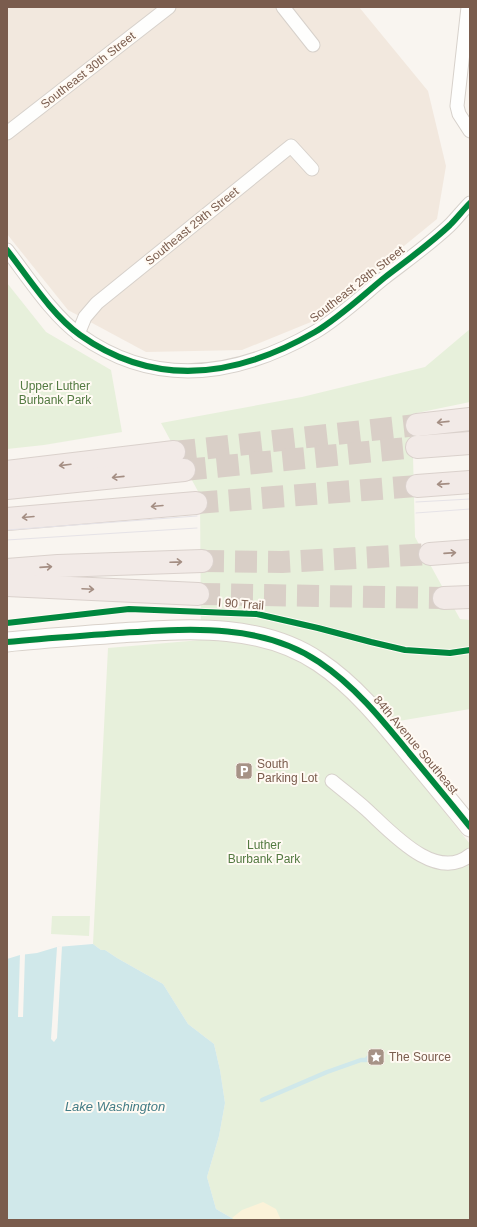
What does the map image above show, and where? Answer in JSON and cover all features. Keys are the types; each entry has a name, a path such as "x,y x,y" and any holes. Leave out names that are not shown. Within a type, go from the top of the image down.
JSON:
{"highway":[{"path":"417,425 470,419"},
{"path":"417,447 470,443"},
{"path":"7,472 179,461 7,488"},
{"path":"417,486 470,482"},
{"path":"7,519 196,503"},
{"path":"430,554 470,551"},
{"path":"7,570 58,566 202,561"},
{"path":"7,585 198,594"},
{"path":"444,598 470,597"}],"street":[{"name":"Southeast 30th Street","path":"7,133 169,7"},
{"path":"283,7 313,45"},
{"path":"468,7 457,106 459,114 470,131"},
{"name":"Southeast 29th Street","path":"78,334 85,317 97,303 291,146 312,169"},
{"name":"Southeast 28th Street","path":"78,334 119,357 156,369 184,372 222,369 248,362 280,350 315,331 337,316 450,225 470,203"},
{"path":"7,250 47,302 78,334"},
{"name":"84th Avenue Southeast","path":"7,642 43,638 162,630 207,629 239,632 293,647 319,662 337,676 376,712 470,827"},
{"path":"332,781 420,855 444,864 454,864 465,860 470,855"}],"shaded area":[{"path":"7,7 359,7 428,91 446,166 437,219 311,322 242,350 146,352 68,310 7,234"}],"green space":[{"name":"Upper Luther Burbank Park","path":"7,283 46,332 111,370 122,432 44,445 7,449"},
{"name":"Luther Burbank Park","path":"470,329 470,402 412,414 415,537 460,619 470,620 470,709 375,725 470,844 470,1220 235,1220 216,1209 207,1177 219,1136 225,1103 214,1044 188,1024 163,984 105,950 101,950 93,944 108,648 201,640 200,495 161,423 302,397 425,367"},
{"path":"52,916 90,916 89,936 51,934"}],"sand":[{"path":"263,1202 276,1209 281,1220 235,1220 232,1218 242,1210"}],"water":[{"name":"Lake Washington","path":"93,944 101,950 105,950 163,984 188,1024 214,1044 225,1103 219,1136 207,1177 216,1209 235,1220 7,1220 7,959 57,947"}],"pier":[{"path":"62,946 57,1038 54,1042 51,1039 57,947"},
{"path":"20,953 25,953 23,1017 18,1017"}],"waterway":[{"path":"262,1100 327,1072 361,1060 366,1060 374,1051 379,1052 382,1057 378,1062 371,1060 371,1057 375,1054 379,1055 378,1060 374,1060 376,1057"}],"tunnel":[{"path":"174,452 417,425"},
{"path":"184,470 417,447"},
{"path":"196,503 417,486"},
{"path":"202,561 282,562 430,554"},
{"path":"198,594 444,598"}],"tram line":[{"path":"416,502 470,499"},
{"path":"416,513 470,509"},
{"path":"7,530 197,516"},
{"path":"7,540 197,528"}],"cycle path":[{"path":"7,250 50,306 80,335 109,352 138,364 167,370 197,371 226,367 256,359 286,347 315,332 342,313 434,239 450,225 470,203"},
{"name":"I 90 Trail","path":"7,623 129,609 257,614 405,650 450,653 470,650"},
{"path":"7,642 119,633 196,630 247,634 272,640 296,649 332,671 368,705 470,827"}],"place":[{"name":"South Parking Lot","path":"244,771"},
{"name":"The Source","path":"376,1057"}]}
